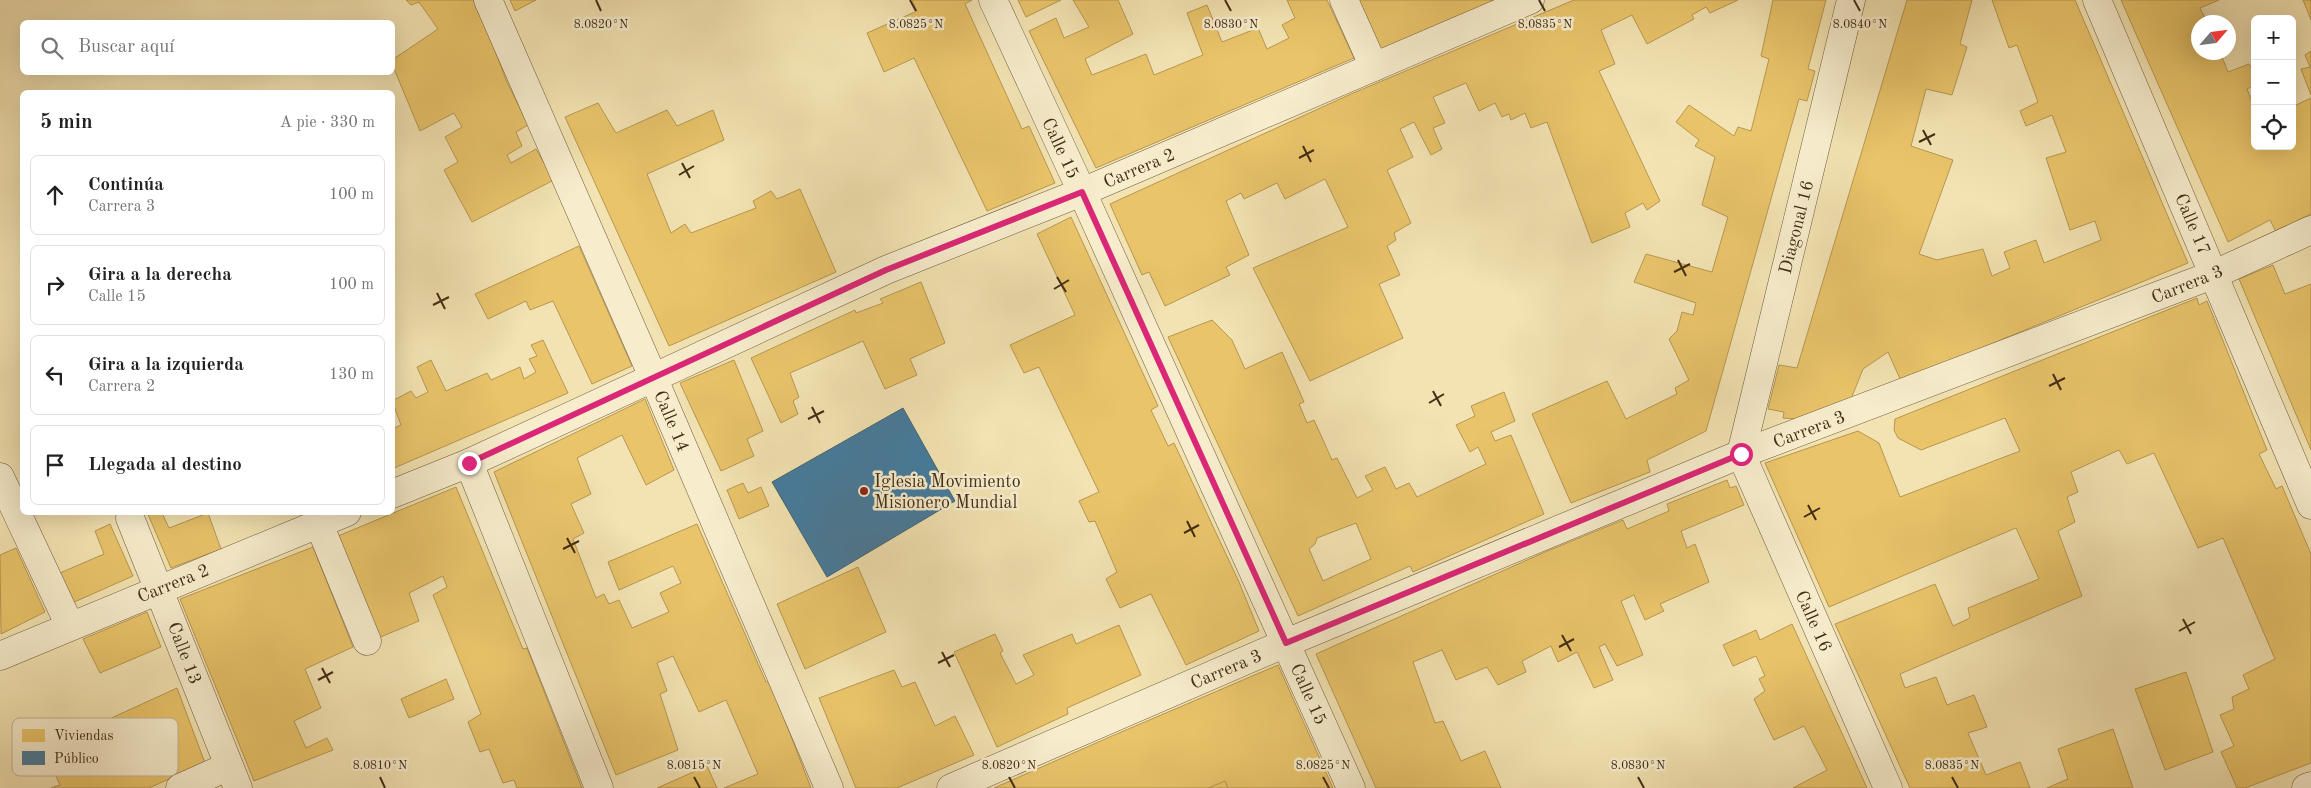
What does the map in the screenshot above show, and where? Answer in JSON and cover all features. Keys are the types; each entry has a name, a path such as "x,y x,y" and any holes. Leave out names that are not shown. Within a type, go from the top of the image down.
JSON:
{"street":[{"name":"Calle 14","path":"488,0 653,377 829,788"},
{"name":"Calle 15","path":"993,0 1082,192 1351,788"},
{"path":"1344,0 1374,67"},
{"name":"Carrera 2","path":"395,493 469,463 886,270 1082,192 1530,0"},
{"name":"Diagonal 16","path":"1741,454 1851,0"},
{"name":"Calle 17","path":"2097,0 2215,274 2311,505"},
{"name":"Carrera 3","path":"951,788 1286,643 1741,454 2215,274 2311,230"},
{"name":"Calle 16","path":"1741,454 1888,788"},
{"path":"469,463 599,788"},
{"path":"0,477 70,626"},
{"name":"Carrera 2","path":"0,656 160,588 340,515"},
{"name":"Calle 13","path":"130,518 160,588 234,777"},
{"path":"319,524 367,641"},
{"path":"180,788 234,777"},
{"path":"2306,788 2311,786"}],"building: Viviendas":[{"path":"406,0 475,0 506,80 528,125 516,132 522,146 507,155 511,163 536,149 554,180 472,222 444,170 458,162 445,137 462,127 454,113 420,131 395,71 395,58 438,29 419,2 411,5"},
{"path":"510,0 536,0 515,11"},
{"path":"912,0 972,0 965,4 1022,129 1029,126 1055,183 987,211 914,58 884,72 867,33 917,11"},
{"path":"1018,0 1061,0 1026,17"},
{"path":"1073,0 1118,0 1133,34 1085,59 1092,75 1146,54 1154,75 1203,55 1187,13 1207,5 1222,42 1258,28 1267,49 1289,38 1282,25 1295,18 1287,0 1327,0 1354,58 1096,168 1029,31 1056,18 1064,38 1089,27"},
{"path":"1358,0 1497,0 1381,50"},
{"path":"1574,0 1738,0 1710,13 1706,7 1692,15 1694,19 1647,44 1632,15 1601,30 1615,64 1599,71 1660,201 1647,210 1643,203 1625,213 1630,227 1592,243 1547,122 1531,128 1525,113 1511,120 1509,114 1502,117 1495,103 1479,111 1466,83 1433,97 1445,123 1433,128 1442,149 1431,155 1414,122 1400,129 1413,157 1387,170 1411,223 1394,233 1396,240 1387,246 1400,275 1379,284 1403,338 1310,381 1253,268 1348,227 1325,179 1285,199 1277,183 1244,199 1241,193 1226,201 1249,255 1226,267 1230,275 1165,306 1149,272 1142,275 1110,204 1351,94"},
{"path":"1773,0 1826,0 1808,69 1815,71 1807,101 1799,99 1706,431 1647,460 1650,472 1571,503 1532,414 1607,381 1626,419 1677,394 1675,388 1689,380 1669,339 1677,331 1682,312 1693,315 1696,303 1634,282 1646,254 1712,272 1728,217 1702,205 1715,157 1695,146 1699,140 1676,122 1689,105 1734,136 1738,127 1751,131 1769,59 1761,56"},
{"path":"1907,0 1972,0 1960,44 1967,47 1952,95 1926,89 1911,146 1953,160 1919,254 1937,260 1983,249 1992,276 2010,268 2004,252 2036,240 2044,263 2101,240 2095,221 2070,230 2046,158 2066,152 2052,115 2026,126 2020,111 2038,102 2017,45 2009,48 1992,0 2075,0 2188,263 1901,381 1888,352 1863,369 1851,399 1796,419 1783,418 1784,412 1768,409 1779,365 1797,368"},
{"path":"2121,0 2219,0 2200,8 2204,15 2191,15 2191,60 2223,60 2228,72 2249,64 2251,68 2251,87 2247,89 2251,99 2251,150 2296,150 2296,105 2311,98 2311,214 2276,232 2270,220 2228,242"},
{"path":"2303,0 2311,0 2311,20"},
{"path":"2311,51 2311,95 2301,69 2310,67 2305,55"},
{"path":"598,103 616,133 667,110 677,126 713,110 724,140 647,174 671,233 685,224 691,233 756,208 753,201 771,191 777,199 800,189 836,272 669,346 565,117"},
{"path":"1071,217 1158,406 1151,410 1168,446 1174,443 1239,582 1259,631 1186,665 1151,594 1120,608 1106,579 1117,572 1095,521 1089,522 1079,501 1099,492 1039,367 1024,373 1010,345 1075,315 1037,234"},
{"path":"579,246 632,366 592,384 553,301 530,310 526,301 488,319 475,294"},
{"path":"2273,265 2285,294 2311,284 2311,450 2239,279"},
{"path":"921,282 945,343 910,359 917,375 885,389 863,341 790,373 799,397 793,401 798,414 781,423 751,358 855,310 856,313 883,303 880,299"},
{"path":"2197,298 2199,305 2207,301 2267,450 2259,454 2276,489 2282,486 2311,554 2311,763 2245,788 2237,788 2221,752 2234,746 2220,715 2234,709 2232,697 2249,689 2243,675 2275,659 2223,538 2198,548 2154,453 2127,464 2119,450 2071,472 2078,492 2067,497 2075,522 2058,531 2082,596 1900,674 1905,688 1936,677 1947,705 1974,695 1987,727 1968,733 1986,775 2020,762 2030,788 1910,788 1835,624 1935,584 1953,626 1970,618 1968,608 2039,579 2016,528 1829,607 1765,463 1858,431 1879,443 1900,497 2020,451 2005,418 1921,450 1898,438 1894,430 1895,419"},
{"path":"1212,320 1232,340 1245,369 1282,352 1304,402 1299,404 1307,423 1314,420 1332,460 1337,458 1357,498 1373,490 1365,476 1385,467 1396,489 1409,483 1417,497 1486,464 1478,447 1470,452 1456,425 1475,416 1471,406 1504,392 1515,421 1491,432 1495,441 1511,435 1544,514 1413,572 1410,566 1298,616 1168,337","holes":["1356,523 1371,559 1323,581 1309,549 1315,544 1317,538"]},
{"path":"543,340 568,393 395,468 395,428 401,425 395,409 395,399 411,391 416,398 428,392 417,367 431,360 446,391 487,373 491,380 520,367 524,379 536,372 529,359 537,356 531,345"},
{"path":"734,360 763,431 747,439 754,456 721,471 680,383"},
{"path":"645,399 674,470 646,485 622,435 577,458 591,494 571,504 584,533 573,539 596,598 604,594 609,604 619,600 632,628 669,612 660,593 681,583 673,566 619,590 608,562 697,524 766,682 770,682 811,788 724,788 758,774 726,700 699,712 673,656 657,663 667,691 660,694 678,750 616,775 494,472"},
{"path":"1727,480 1730,488 1736,486 1744,505 1681,531 1687,548 1695,544 1709,582 1660,604 1664,611 1645,620 1634,595 1621,601 1643,655 1617,666 1605,644 1599,647 1613,680 1594,688 1577,652 1558,662 1551,646 1522,661 1526,672 1498,685 1487,667 1456,680 1442,650 1413,662 1435,723 1443,721 1461,761 1485,751 1501,788 1376,788 1316,654 1545,552 1623,520 1627,529 1669,511 1667,504"},
{"path":"743,483 748,493 761,487 769,506 739,519 727,490"},
{"path":"456,487 523,649 527,648 582,788 517,788 514,780 503,783 489,749 480,752 468,722 481,714 433,595 447,587 443,576 409,593 419,621 378,638 338,536 389,515 395,515 395,512"},
{"path":"148,515 163,515 169,528 203,515 209,515 221,549 171,568"},
{"path":"110,524 133,576 72,603 60,573 104,554 95,531"},
{"path":"313,547 353,647 305,669 321,708 294,721 306,748 327,738 333,750 254,781 180,599"},
{"path":"16,548 45,612 1,634 0,555"},
{"path":"858,567 886,632 805,669 777,604"},
{"path":"147,612 161,647 100,673 83,639"},
{"path":"1792,624 1867,788 1793,788 1827,770 1804,726 1774,740 1754,699 1765,691 1759,679 1765,676 1756,656 1733,666 1723,645 1756,630 1760,640"},
{"path":"1119,625 1141,675 1067,708 1068,714 997,747 954,652 995,634 1003,651 1000,653 1016,684 1034,675 1023,655 1072,634 1076,644"},
{"path":"1278,665 1333,788 994,788 1112,736"},
{"path":"894,670 902,687 915,682 935,726 955,716 974,755 897,788 856,788 819,698"},
{"path":"2186,672 2213,752 2165,770 2135,689"},
{"path":"446,679 454,699 409,718 401,699"},
{"path":"177,688 205,763 178,775 178,718 111,718"},
{"path":"2113,729 2133,788 2047,788 2068,779 2058,749"},
{"path":"707,766 717,788 657,788"},
{"path":"56,776 176,776 149,788 51,788 60,785"},
{"path":"1225,781 1228,788 1208,788"}],"building: Público":[{"name":"Iglesia Movimiento Misionero Mundial","path":"903,408 955,501 827,577 772,482"}],"place":[{"name":"Iglesia Movimiento Misionero Mundial","path":"864,491"}],"route":[{"path":"469,463 886,270 1082,192 1286,643 1741,454"}]}
